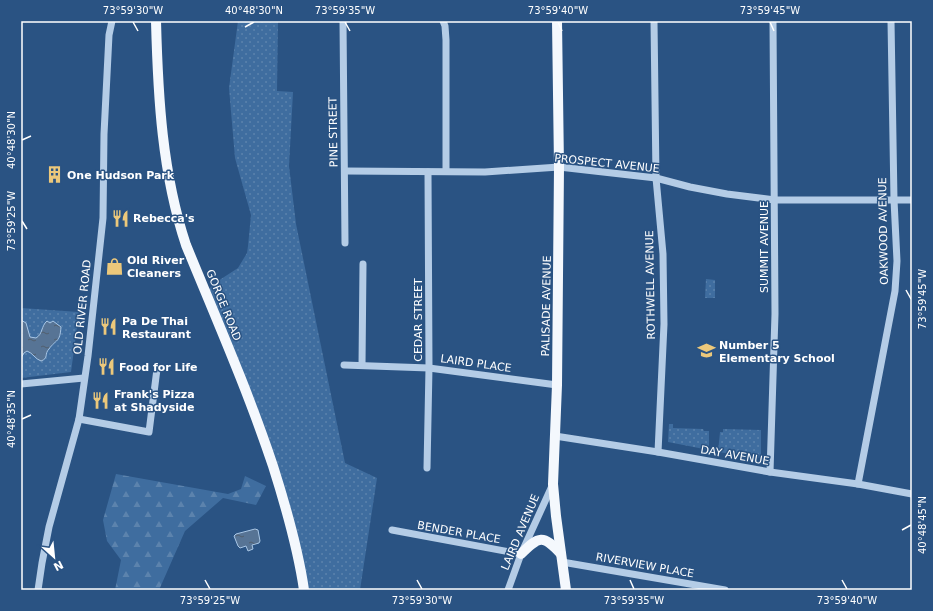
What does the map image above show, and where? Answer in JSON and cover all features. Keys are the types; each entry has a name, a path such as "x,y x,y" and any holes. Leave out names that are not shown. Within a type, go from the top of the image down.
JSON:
{"main road":[{"name":"GORGE ROAD","path":"156,21 158,93 171,190 178,221 186,245 262,433 282,494 296,545 304,590"},
{"name":"PALISADE AVENUE","path":"557,21 559,167 557,385 553,484 566,590"},
{"path":"521,554 533,542 545,540 549,541 562,558"}],"street":[{"name":"OLD RIVER ROAD","path":"38,590 49,527 79,419 88,356 103,218 104,134 109,35 112,21"},
{"name":"PINE STREET","path":"343,21 345,243"},
{"path":"443,21 446,40 446,171"},
{"name":"ROTHWELL AVENUE","path":"654,21 656,178 663,254 664,324 658,452"},
{"name":"SUMMIT AVENUE","path":"770,472 775,314 773,21"},
{"name":"OAKWOOD AVENUE","path":"858,484 894,291 896,261 891,21"},
{"name":"PROSPECT AVENUE","path":"345,170 485,172 559,167 656,178 690,187 727,194 775,200 912,200"},
{"name":"CEDAR STREET","path":"427,468 429,368 428,172"},
{"path":"362,365 363,264"},
{"name":"LAIRD PLACE","path":"344,365 429,368 557,385"},
{"path":"79,419 149,432 157,369"},
{"path":"21,384 84,378"},
{"name":"DAY AVENUE","path":"555,436 658,452 770,472 858,484 912,494"},
{"name":"LAIRD AVENUE","path":"508,590 521,554 553,484"},
{"name":"BENDER PLACE","path":"392,530 521,554"},
{"name":"RIVERVIEW PLACE","path":"562,558 725,590"}],"green space":[{"path":"238,21 278,21 277,91 293,92 289,166 296,224 345,463 377,478 360,590 304,590 282,495 205,292 238,268 247,253 248,246 251,215 235,158 229,88"},
{"path":"706,279 715,280 715,298 705,298"},
{"path":"21,308 79,312 71,372 21,378"},
{"path":"669,424 673,424 673,428 703,429 704,431 709,431 709,450 668,442"},
{"path":"723,429 761,430 761,458 718,452 720,432 723,432"},
{"path":"116,474 228,494 241,489 245,476 266,486 256,505 223,498 185,531 159,590 115,590 121,560 107,541 103,520"}],"water":[{"path":"21,320 26,323 30,337 36,338 47,321 50,323 53,321 61,327 59,338 51,346 43,360 39,360 27,351 21,358"},
{"path":"255,529 258,530 259,543 252,545 253,549 248,551 246,546 240,548 234,536 236,534"}],"place":[{"name":"One Hudson Park","path":"54,175"},
{"name":"Rebecca's","path":"120,218"},
{"name":"Old River Cleaners","path":"114,266"},
{"name":"Pa De Thai Restaurant","path":"109,327"},
{"name":"Number 5 Elementary School","path":"706,351"},
{"name":"Food for Life","path":"106,367"},
{"name":"Frank's Pizza at Shadyside","path":"101,400"}]}
